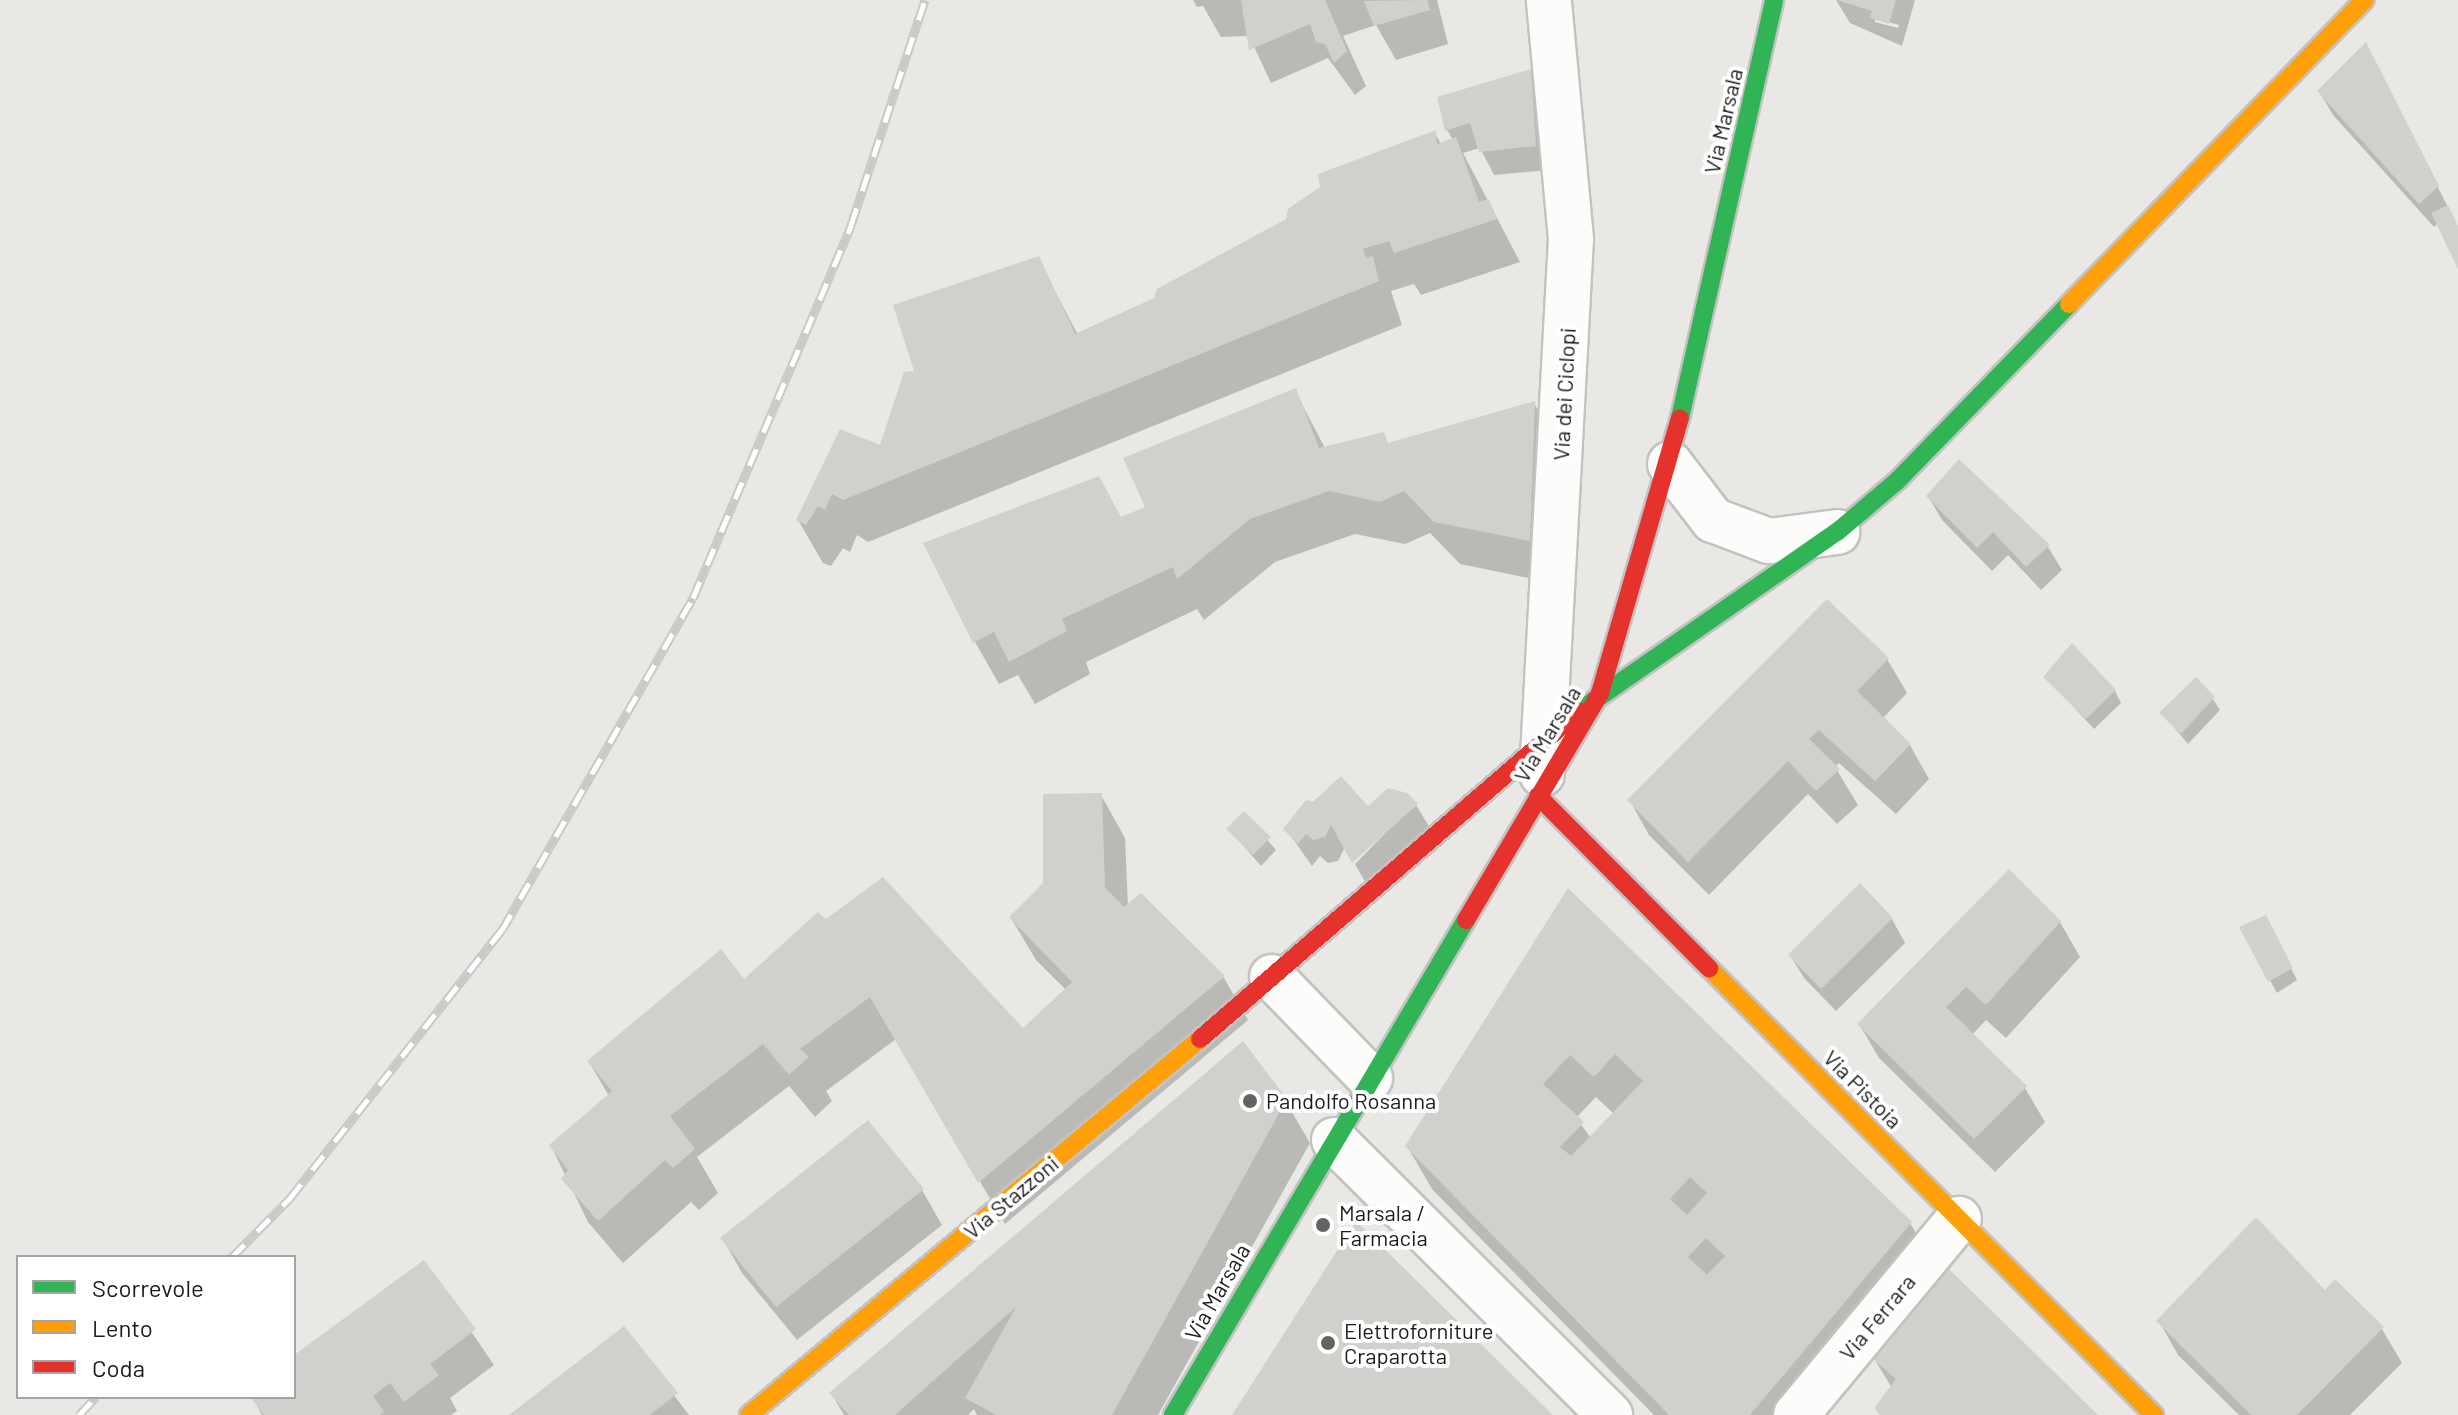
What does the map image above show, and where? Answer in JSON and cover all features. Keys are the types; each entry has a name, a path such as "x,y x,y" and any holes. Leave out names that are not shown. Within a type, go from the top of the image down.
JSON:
{"street":[{"name":"Via dei Ciclopi","path":"1540,792 1571,239 1549,0"},
{"name":"Via Marsala","path":"1173,1415 1600,693 1670,464 1774,0"},
{"name":"Via Stazzoni","path":"749,1415 1272,977 1600,693 1837,532 1898,480 2365,0"},
{"path":"1670,464 1713,520 1769,541 1837,532"},
{"name":"Via Pistoia","path":"1540,792 2154,1415"},
{"path":"1272,977 1370,1078"},
{"path":"1334,1140 1610,1415"},
{"name":"Via Ferrara","path":"1796,1415 1959,1219"}],"building":[{"path":"1241,0 1325,0 1347,51 1334,63 1325,44 1316,42 1310,24 1249,50"},
{"path":"1427,0 1430,10 1374,26 1364,1"},
{"path":"1837,0 1896,0 1889,24 1870,18 1872,11"},
{"path":"2366,42 2439,186 2419,204 2317,91"},
{"path":"1531,69 1536,146 1479,152 1470,123 1445,131 1437,97"},
{"path":"1436,130 1437,144 1456,137 1479,202 1489,199 1497,219 1394,253 1389,241 1363,249 1366,258 1373,256 1379,281 843,500 832,494 825,510 818,506 806,525 796,520 840,429 880,445 904,372 914,371 893,305 1039,256 1075,334 1154,298 1157,289 1286,219 1288,209 1320,187 1318,174"},
{"path":"2448,205 2458,226 2458,269 2431,213"},
{"path":"1296,388 1319,448 1384,432 1388,443 1535,401 1530,541 1434,522 1404,491 1380,502 1329,491 1250,519 1177,579 1173,567 1062,619 1067,631 1009,662 994,632 973,643 923,543 1099,476 1121,517 1145,507 1123,458"},
{"path":"1959,459 2050,545 2026,567 1993,532 1977,548 1926,496"},
{"path":"1827,599 1889,658 1857,691 1911,744 1875,781 1819,730 1809,739 1840,769 1816,791 1788,761 1688,862 1627,800"},
{"path":"2072,643 2116,690 2086,719 2043,677"},
{"path":"2196,677 2215,697 2181,734 2159,713"},
{"path":"1341,776 1368,806 1388,788 1407,793 1418,804 1352,863 1331,825 1325,837 1313,840 1306,834 1298,844 1283,829 1306,800 1313,802"},
{"path":"1102,793 1105,888 1124,907 1141,893 1225,976 978,1183 870,997 800,1049 809,1057 789,1075 763,1044 670,1116 695,1149 673,1168 665,1160 598,1221 561,1179 568,1170 549,1145 612,1091 587,1061 721,949 744,979 818,912 826,919 883,877 1023,1028 1072,982 1009,917 1043,883 1043,794"},
{"path":"1244,811 1271,837 1253,855 1226,829"},
{"path":"2009,869 2061,921 1986,1005 1966,987 1946,1007 2027,1086 1974,1139 1857,1024"},
{"path":"1860,883 1893,918 1821,989 1788,955"},
{"path":"1568,888 1912,1222 1750,1415 1669,1415 1405,1146","holes":["1615,1054 1643,1081 1571,1156 1560,1147 1584,1122 1543,1084 1570,1055 1594,1077","1690,1177 1707,1193 1687,1215 1670,1199","1706,1238 1725,1256 1707,1275 1688,1257"]},
{"path":"2266,915 2293,968 2268,982 2239,927"},
{"path":"1243,1041 1287,1099 1112,1415 996,1415 965,1398 1016,1307 895,1415 849,1415 829,1393"},
{"path":"868,1120 924,1189 776,1307 720,1238"},
{"path":"2256,1217 2325,1290 2335,1279 2384,1327 2297,1415 2251,1415 2156,1321"},
{"path":"1356,1221 1553,1415 1232,1415"},
{"path":"424,1260 476,1329 430,1364 439,1375 404,1402 390,1383 373,1396 384,1412 380,1415 264,1415 252,1399 296,1399 296,1354"},
{"path":"1947,1267 2098,1415 1880,1415 1874,1408 1896,1379 1873,1359"},
{"path":"624,1326 678,1393 650,1415 509,1415"}],"railway":[{"path":"234,1255 290,1198 502,930 693,598 851,225 925,0"},
{"path":"79,1415 94,1399"}],"traffic: fast":[{"path":"1680,418 1774,0"},
{"path":"1579,711 1837,532 1898,480 2069,304"},
{"path":"1173,1415 1466,920"}],"traffic: slow":[{"path":"2069,304 2365,0"},
{"path":"1709,968 2154,1415"},
{"path":"749,1415 1200,1039"}],"traffic: jam":[{"path":"1466,920 1600,693 1680,418"},
{"path":"1200,1039 1579,711"},
{"path":"1538,796 1709,968"}],"place":[{"name":"Pandolfo Rosanna","path":"1250,1101"},
{"name":"Marsala / Farmacia","path":"1323,1225"},
{"name":"Elettroforniture Craparotta","path":"1328,1343"}]}
